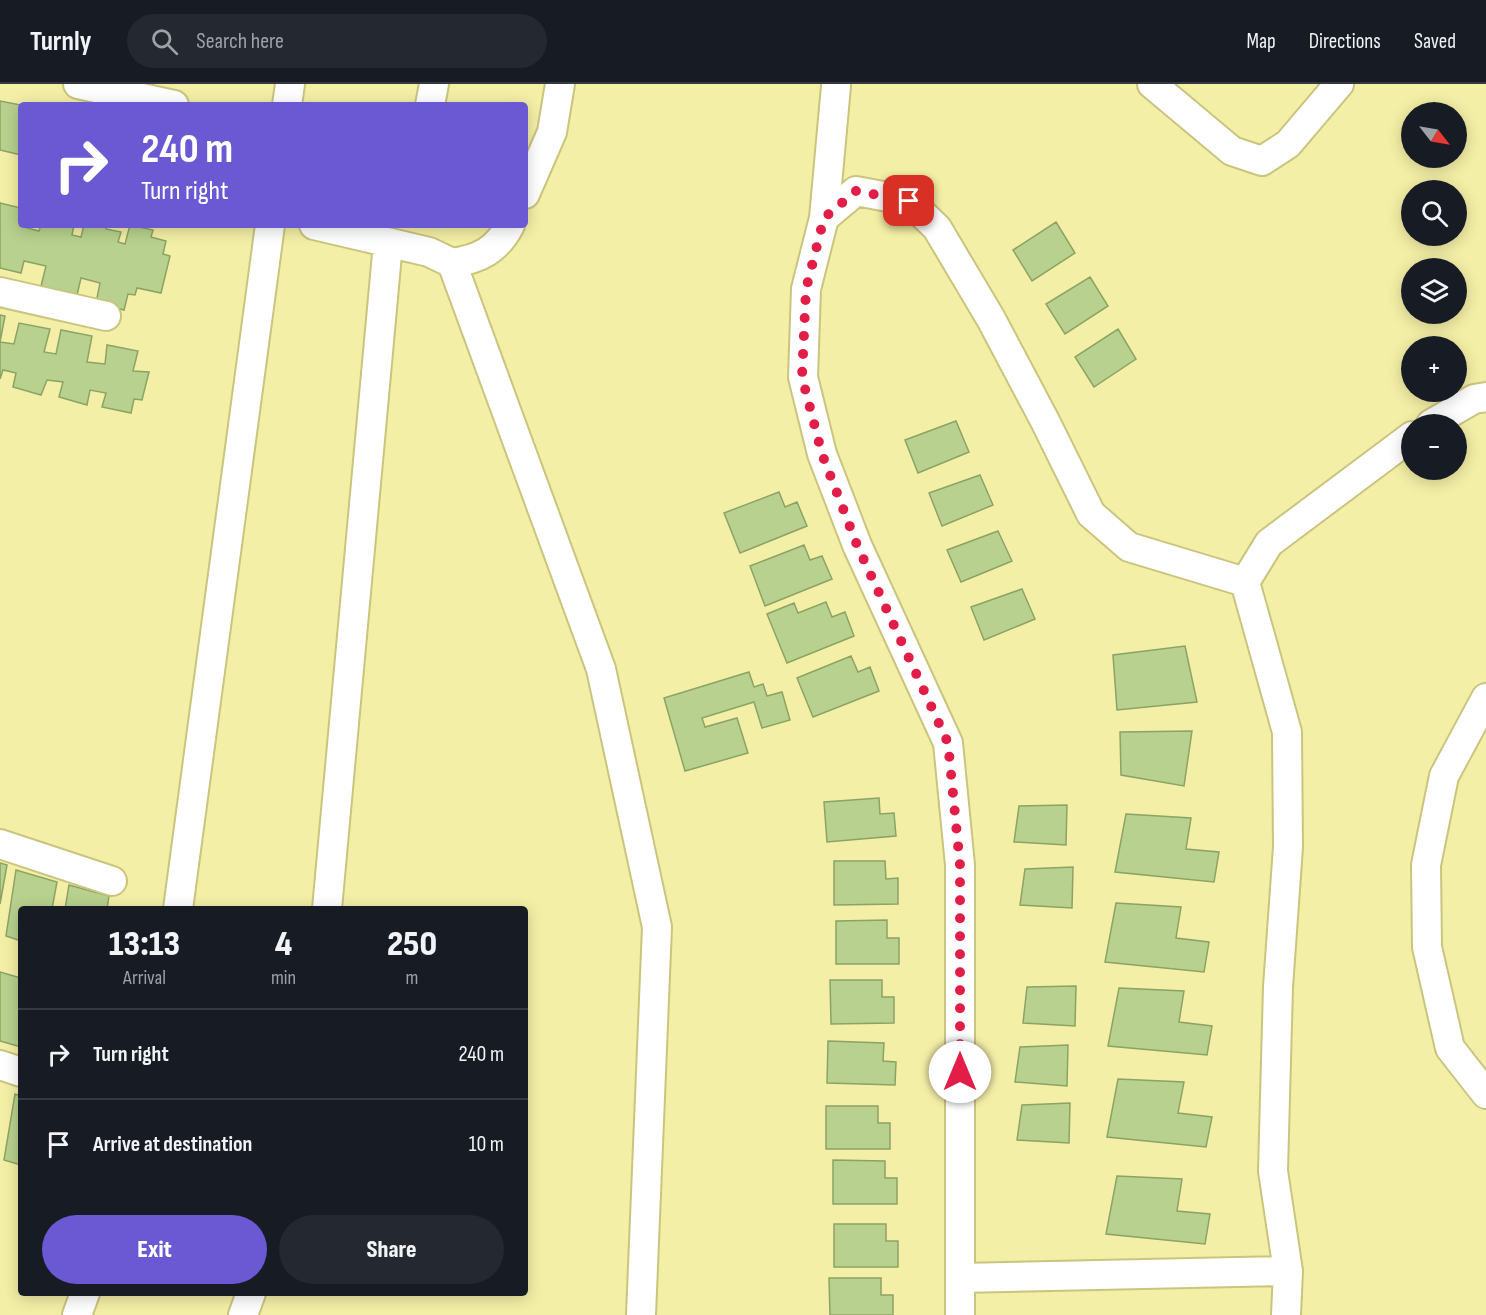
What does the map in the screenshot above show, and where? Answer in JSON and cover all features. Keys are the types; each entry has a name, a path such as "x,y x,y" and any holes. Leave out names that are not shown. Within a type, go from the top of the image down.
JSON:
{"street":[{"path":"78,84 160,102"},
{"path":"287,102 290,84"},
{"path":"431,102 434,84"},
{"path":"528,187 552,132 560,84"},
{"path":"1152,84 1232,151 1262,161 1288,144 1339,84"},
{"path":"836,86 824,218 806,289 802,377 822,454 857,545 948,743 960,865 960,1315"},
{"path":"824,218 856,191 909,201 937,228 991,319 1091,514 1129,547 1245,582"},
{"path":"178,906 270,228"},
{"path":"326,228 441,257 475,260 502,239 508,228"},
{"path":"420,228 441,257 601,669 657,927 641,1315"},
{"path":"327,906 388,243"},
{"path":"0,292 106,316"},
{"path":"1448,414 1474,399 1486,396"},
{"path":"1286,1315 1288,1271 1273,1171 1278,987 1288,847 1287,732 1245,582 1269,543 1401,444"},
{"path":"1486,698 1444,776 1426,865 1427,947 1450,1048 1486,1094"},
{"path":"0,844 112,880"},
{"path":"0,1065 18,1071"},
{"path":"960,1278 1288,1271"},
{"path":"77,1315 85,1296"},
{"path":"243,1315 250,1296"}],"building":[{"path":"0,101 18,104 18,154 0,150"},
{"path":"0,203 18,207 18,228 39,231 40,228 73,228 72,235 81,237 83,228 106,228 121,232 118,242 125,244 129,228 153,230 151,237 166,241 163,254 170,256 161,293 137,288 135,295 128,294 124,310 96,303 100,283 81,278 77,295 41,286 46,266 24,261 21,273 0,268"},
{"path":"1056,222 1075,253 1032,281 1013,250"},
{"path":"1090,277 1108,306 1065,334 1046,304"},
{"path":"0,315 5,316 0,342"},
{"path":"19,323 50,329 44,352 56,354 61,330 92,336 87,362 105,364 107,345 138,351 133,371 149,372 142,400 134,399 131,413 102,407 106,393 90,390 87,405 59,397 63,382 47,380 41,395 13,387 16,373 3,370 0,379 0,342 14,344"},
{"path":"1118,329 1136,359 1094,387 1075,357"},
{"path":"956,421 969,452 918,473 905,440"},
{"path":"980,475 993,505 942,526 929,493"},
{"path":"779,492 785,507 797,502 807,526 740,553 724,513"},
{"path":"998,531 1012,561 961,582 947,550"},
{"path":"804,545 810,560 822,556 832,579 765,606 750,566"},
{"path":"1022,589 1035,619 984,640 971,607"},
{"path":"826,602 832,617 845,612 854,636 787,663 767,614 794,603 798,613"},
{"path":"1185,646 1197,702 1117,710 1113,655"},
{"path":"851,656 858,672 870,667 879,691 813,717 797,678"},
{"path":"749,672 754,687 763,684 767,696 782,692 790,720 762,728 754,702 702,718 705,727 737,718 748,753 685,771 664,698"},
{"path":"1192,731 1184,786 1121,775 1120,732"},
{"path":"879,798 880,814 894,813 896,836 827,842 824,802"},
{"path":"1067,805 1066,845 1014,842 1019,806"},
{"path":"1126,814 1191,818 1186,849 1219,852 1214,882 1115,872"},
{"path":"834,861 885,861 886,879 898,878 898,904 834,905"},
{"path":"0,863 7,865 0,904"},
{"path":"1073,867 1072,908 1020,905 1025,869"},
{"path":"16,870 57,882 53,906 18,906 18,940 6,936"},
{"path":"69,885 109,896 107,906 66,906"},
{"path":"1116,903 1181,907 1176,938 1209,942 1204,972 1105,962"},
{"path":"887,920 887,938 899,938 899,964 836,964 836,921"},
{"path":"0,972 18,977 18,1046 0,1041"},
{"path":"830,980 882,980 882,997 894,997 894,1023 831,1024"},
{"path":"1076,986 1075,1026 1023,1023 1027,987"},
{"path":"1119,988 1184,991 1179,1022 1212,1026 1207,1055 1108,1046"},
{"path":"828,1041 884,1043 883,1061 896,1062 895,1085 827,1083"},
{"path":"1068,1045 1067,1086 1015,1082 1020,1047"},
{"path":"1118,1079 1184,1082 1178,1113 1212,1117 1206,1147 1107,1137"},
{"path":"15,1094 18,1095 18,1164 4,1160"},
{"path":"1070,1103 1069,1143 1017,1140 1022,1105"},
{"path":"826,1106 878,1106 878,1123 890,1123 890,1149 826,1149"},
{"path":"833,1160 885,1161 885,1178 897,1178 897,1204 833,1204"},
{"path":"1117,1176 1182,1179 1177,1211 1210,1214 1205,1244 1106,1234"},
{"path":"834,1224 886,1224 886,1241 898,1241 898,1267 834,1267"},
{"path":"829,1278 881,1278 881,1295 893,1295 893,1315 830,1315"}],"route":[{"path":"909,201 856,191 824,218 806,289 802,377 822,454 857,545 948,743 960,865 960,1072"}]}
